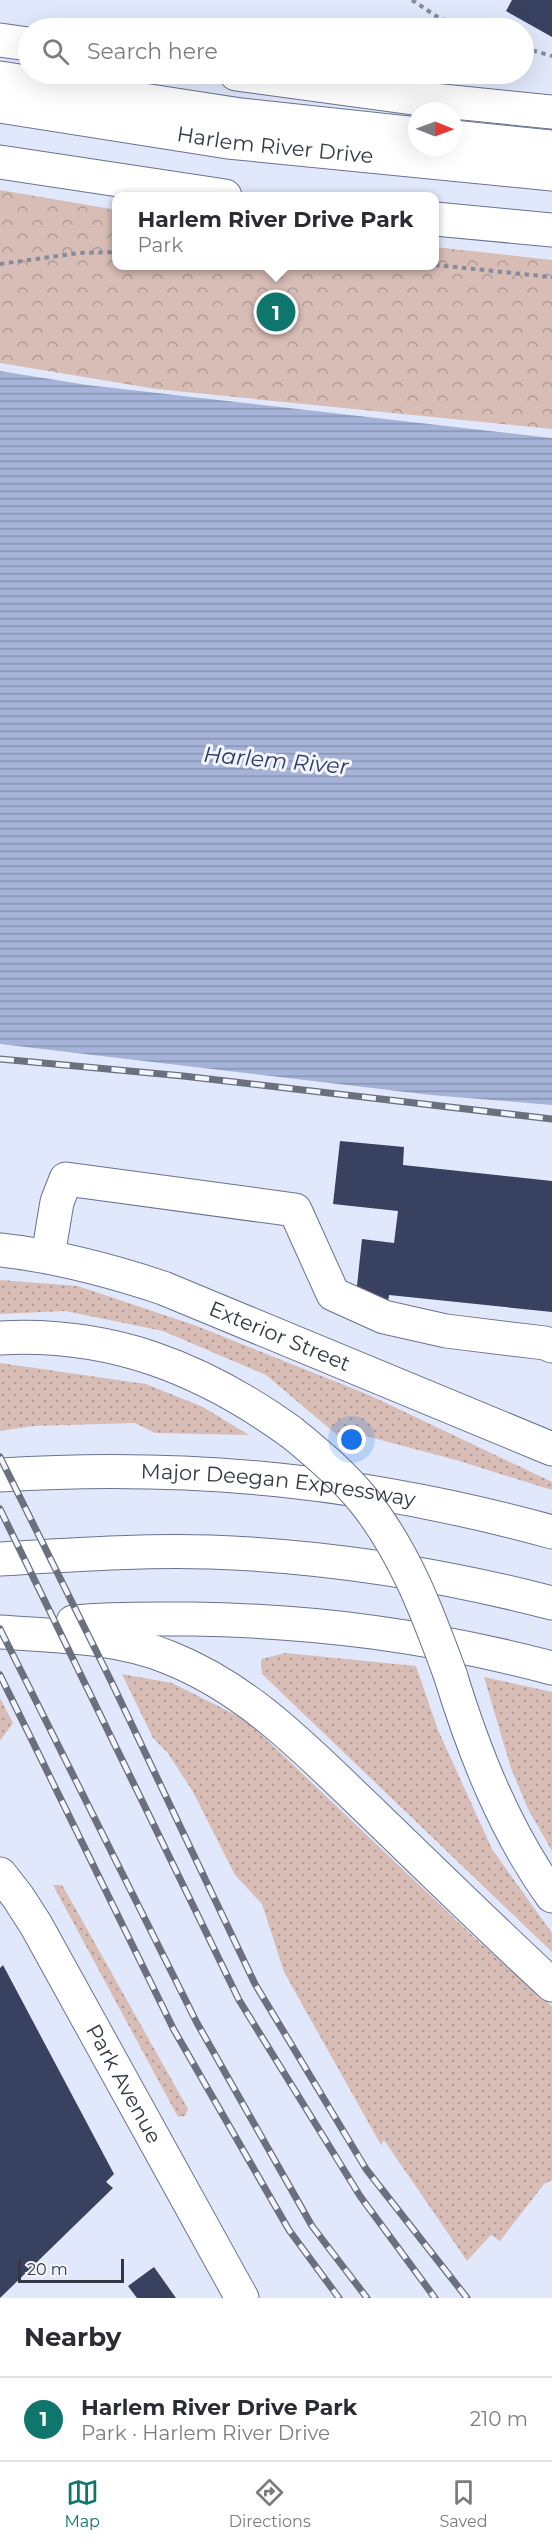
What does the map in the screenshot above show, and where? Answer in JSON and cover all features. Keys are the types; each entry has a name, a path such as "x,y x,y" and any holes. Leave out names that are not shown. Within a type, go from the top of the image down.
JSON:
{"main road":[{"path":"0,40 18,43"},
{"path":"0,78 18,81"},
{"path":"39,84 241,115 408,133"},
{"path":"310,84 413,98 552,112"},
{"name":"Harlem River Drive","path":"0,106 228,142 552,174"},
{"path":"462,138 552,147"},
{"path":"0,162 199,192"},
{"path":"439,219 552,230"},
{"path":"48,1256 57,1202 66,1179 295,1210 333,1294 384,1317 446,1331 545,1343 552,1346"},
{"name":"Exterior Street","path":"0,1250 48,1256 126,1276 184,1296 552,1449"},
{"path":"0,1338 55,1339 117,1349 152,1357 187,1370 255,1406 291,1432 341,1475 365,1502 386,1532 424,1604 450,1674 469,1736 485,1774 520,1846 552,1896"},
{"name":"Major Deegan Expressway","path":"0,1475 137,1470 267,1477 404,1497 552,1532"},
{"path":"0,1559 208,1552 273,1556 335,1561 458,1580 552,1603"},
{"path":"0,1631 93,1620 307,1623 364,1629 416,1638 552,1668"},
{"path":"0,1631 94,1639 121,1644 169,1657 236,1692 295,1739 552,1985"},
{"name":"Park Avenue","path":"0,1874 36,1925 242,2298"}],"path":[{"path":"412,0 439,18"},
{"path":"534,51 552,56"},
{"path":"0,264 80,253 112,252"},
{"path":"439,265 552,277"}],"green space":[{"path":"0,190 112,209 112,270 439,270 439,247 552,260 552,429 156,389 0,363"},
{"path":"0,1280 78,1286 194,1325 369,1395 552,1482 552,1490 456,1460 358,1434 343,1440 266,1375 163,1331 65,1311 0,1314"},
{"path":"0,1363 146,1384 203,1407 249,1435 155,1433 135,1423 33,1426 0,1431"},
{"path":"285,1653 416,1666 438,1730 492,1849 552,1933 552,1952 262,1674 261,1659"},
{"path":"122,1674 172,1683 246,1720 476,1939 552,2006 552,2180 544,2184 500,2241 491,2235 467,2261 384,2140 381,2145 284,1972 262,1904 235,1875 192,1790 167,1752 153,1738"},
{"path":"484,1677 552,1692 552,1851 528,1809 511,1768"},
{"path":"0,1698 13,1723 0,1741"},
{"path":"53,1885 62,1885 69,1897 188,2109 185,2116 178,2117"}],"water":[{"name":"Harlem River","path":"0,371 87,385 552,438 552,1105 431,1095 0,1044"}],"building":[{"path":"512,0 552,0 552,37 534,27 534,18 518,18 506,11"},
{"path":"340,1141 404,1147 403,1165 552,1181 552,1312 389,1295 388,1302 356,1295 362,1239 394,1243 398,1211 333,1204"},
{"path":"3,1965 114,2174 106,2182 113,2188 0,2298 0,1968"},
{"path":"154,2267 176,2298 137,2298 128,2286"}],"railway":[{"path":"0,1059 183,1076 552,1119"},
{"path":"0,1457 112,1683 255,1984 366,2169 467,2298"},
{"path":"0,1509 239,2000 360,2196 435,2298"},
{"path":"0,1629 197,2023 312,2226 367,2298"},
{"path":"0,1675 174,2030 289,2230 339,2298"}],"place":[{"name":"Harlem River Drive Park","path":"276,312"}]}
